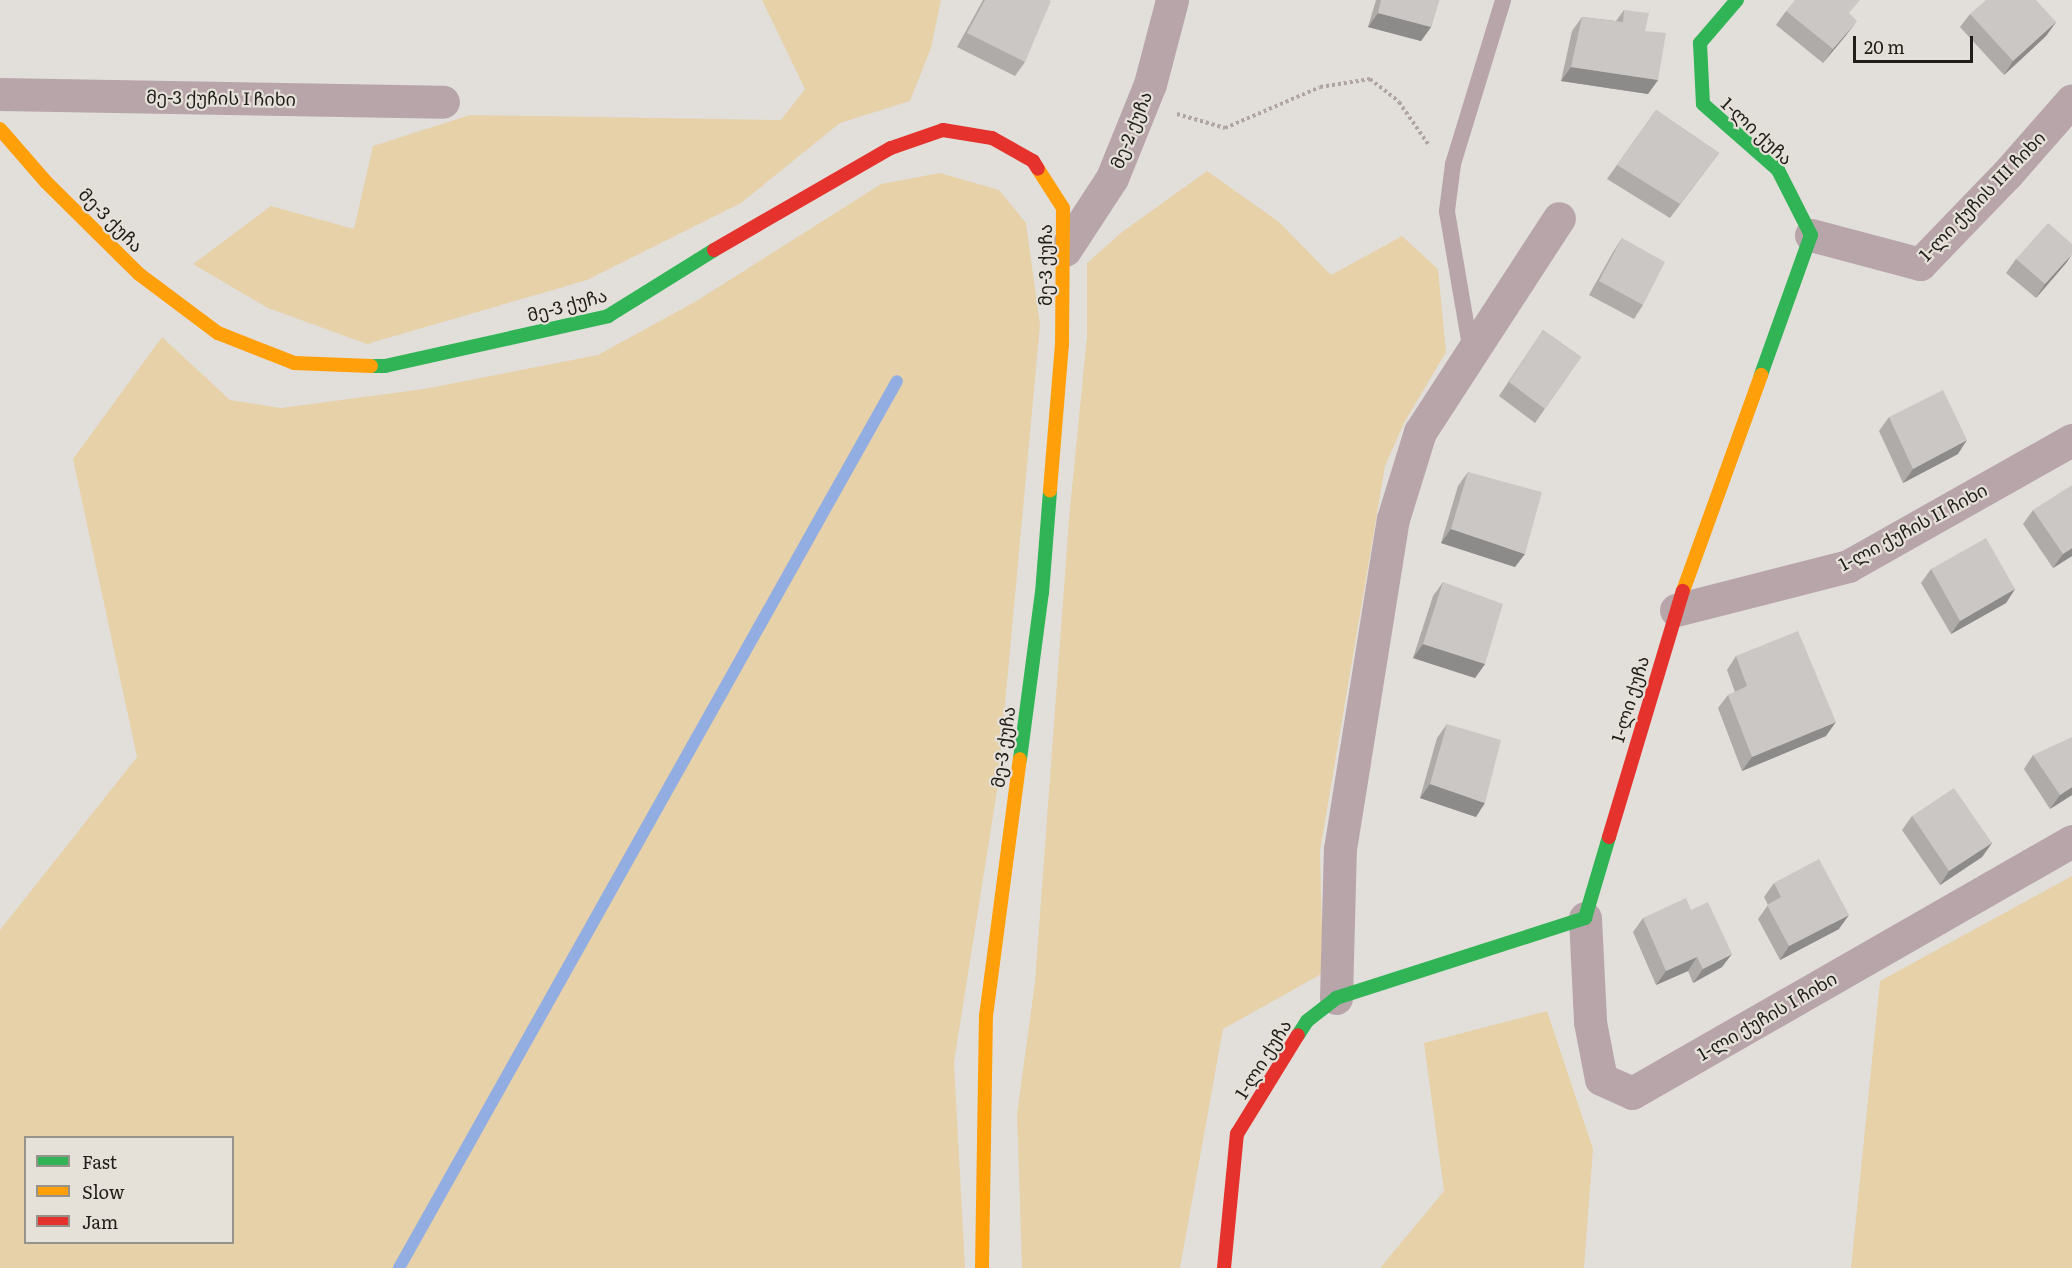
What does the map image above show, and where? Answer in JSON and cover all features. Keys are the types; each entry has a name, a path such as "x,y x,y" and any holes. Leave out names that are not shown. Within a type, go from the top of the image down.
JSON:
{"street":[{"name":"მე-2 ქუჩა","path":"1065,250 1112,178 1142,104 1172,0"},
{"name":"1-ლი ქუჩა","path":"1224,1268 1237,1134 1307,1022 1336,998 1585,918 1676,610 1811,235 1778,170 1703,104 1700,43 1737,0"},
{"name":"მე-3 ქუჩის I ჩიხი","path":"0,94 443,102"},
{"name":"1-ლი ქუჩის III ჩიხი","path":"1811,235 1920,264 2007,174 2072,100"},
{"name":"მე-3 ქუჩა","path":"0,129 46,182 140,274 218,333 294,363 386,366 608,316 823,185 891,148 943,130 992,138 1033,161 1063,208 1065,250 1062,344 1042,593 986,1016 982,1268"},
{"path":"1336,998 1340,849 1393,519 1420,432 1472,356 1559,218"},
{"name":"1-ლი ქუჩის II ჩიხი","path":"1676,610 1848,566 2072,441"},
{"name":"1-ლი ქუჩის I ჩიხი","path":"1585,918 1590,1022 1601,1079 1632,1093 2072,841"}],"lane":[{"path":"1472,356 1447,211 1452,178 1503,0"}],"path":[{"path":"1142,104 1225,128 1320,87 1370,79 1399,102 1452,178"}],"shaded area":[{"path":"762,0 941,0 931,48 910,101 840,123 741,203 587,280 367,344 268,308 193,264 271,206 354,229 373,146 470,115 781,120 805,89"},
{"path":"1207,171 1279,222 1331,275 1402,236 1438,269 1446,352 1404,423 1385,466 1320,851 1323,973 1223,1029 1180,1268 1022,1268 1017,1114 1035,982 1069,519 1087,336 1087,263 1122,232"},
{"path":"940,173 999,190 1026,223 1040,325 997,791 954,1062 965,1268 0,1268 0,930 137,757 73,459 162,337 230,400 281,408 424,389 598,355 698,300 881,184"},
{"path":"2072,876 2072,1268 1851,1268 1880,981"},
{"path":"1547,1011 1593,1149 1584,1268 1380,1268 1444,1191 1424,1043"}],"building":[{"path":"985,0 1051,1 1025,62 967,33"},
{"path":"1381,0 1439,0 1431,27 1378,13"},
{"path":"1795,0 1860,0 1849,13 1857,21 1833,49 1786,11"},
{"path":"1986,0 2036,0 2056,22 2013,61 1970,14"},
{"path":"1624,10 1649,13 1645,31 1666,33 1658,80 1571,67 1582,17 1623,22"},
{"path":"1656,110 1719,153 1680,204 1617,165"},
{"path":"2048,223 2072,244 2072,254 2045,284 2016,259"},
{"path":"1622,238 1665,262 1643,305 1599,281"},
{"path":"1543,330 1581,357 1545,409 1509,382"},
{"path":"1943,390 1967,440 1913,469 1889,417"},
{"path":"1468,472 1542,492 1525,554 1451,529"},
{"path":"2072,485 2072,548 2063,554 2033,510"},
{"path":"1986,538 2015,589 1960,621 1931,569"},
{"path":"1443,582 1503,604 1485,664 1423,644"},
{"path":"1798,631 1836,722 1752,757 1728,695 1747,686 1736,656"},
{"path":"1447,724 1501,740 1485,803 1430,784"},
{"path":"2072,737 2072,787 2060,795 2033,755"},
{"path":"1954,788 1992,843 1949,871 1912,816"},
{"path":"1819,859 1849,915 1789,946 1767,905 1781,897 1774,883"},
{"path":"1686,898 1691,910 1708,902 1732,954 1703,969 1697,957 1666,971 1643,918"}],"waterway":[{"path":"399,1268 897,381"}],"traffic: fast":[{"path":"1737,0 1700,43 1703,104 1778,170 1811,235 1761,375"},
{"path":"371,366 385,366 608,316 714,250"},
{"path":"1020,759 1042,593 1050,491"},
{"path":"1298,1035 1307,1021 1336,998 1585,918 1609,837"}],"traffic: slow":[{"path":"0,129 46,182 139,274 218,333 294,363 371,366"},
{"path":"1038,169 1063,208 1062,344 1050,491"},
{"path":"1683,591 1761,375"},
{"path":"982,1268 986,1016 1020,759"}],"traffic: jam":[{"path":"714,250 891,148 943,130 992,138 1033,161 1038,169"},
{"path":"1609,837 1683,591"},
{"path":"1224,1268 1237,1134 1298,1035"}]}
